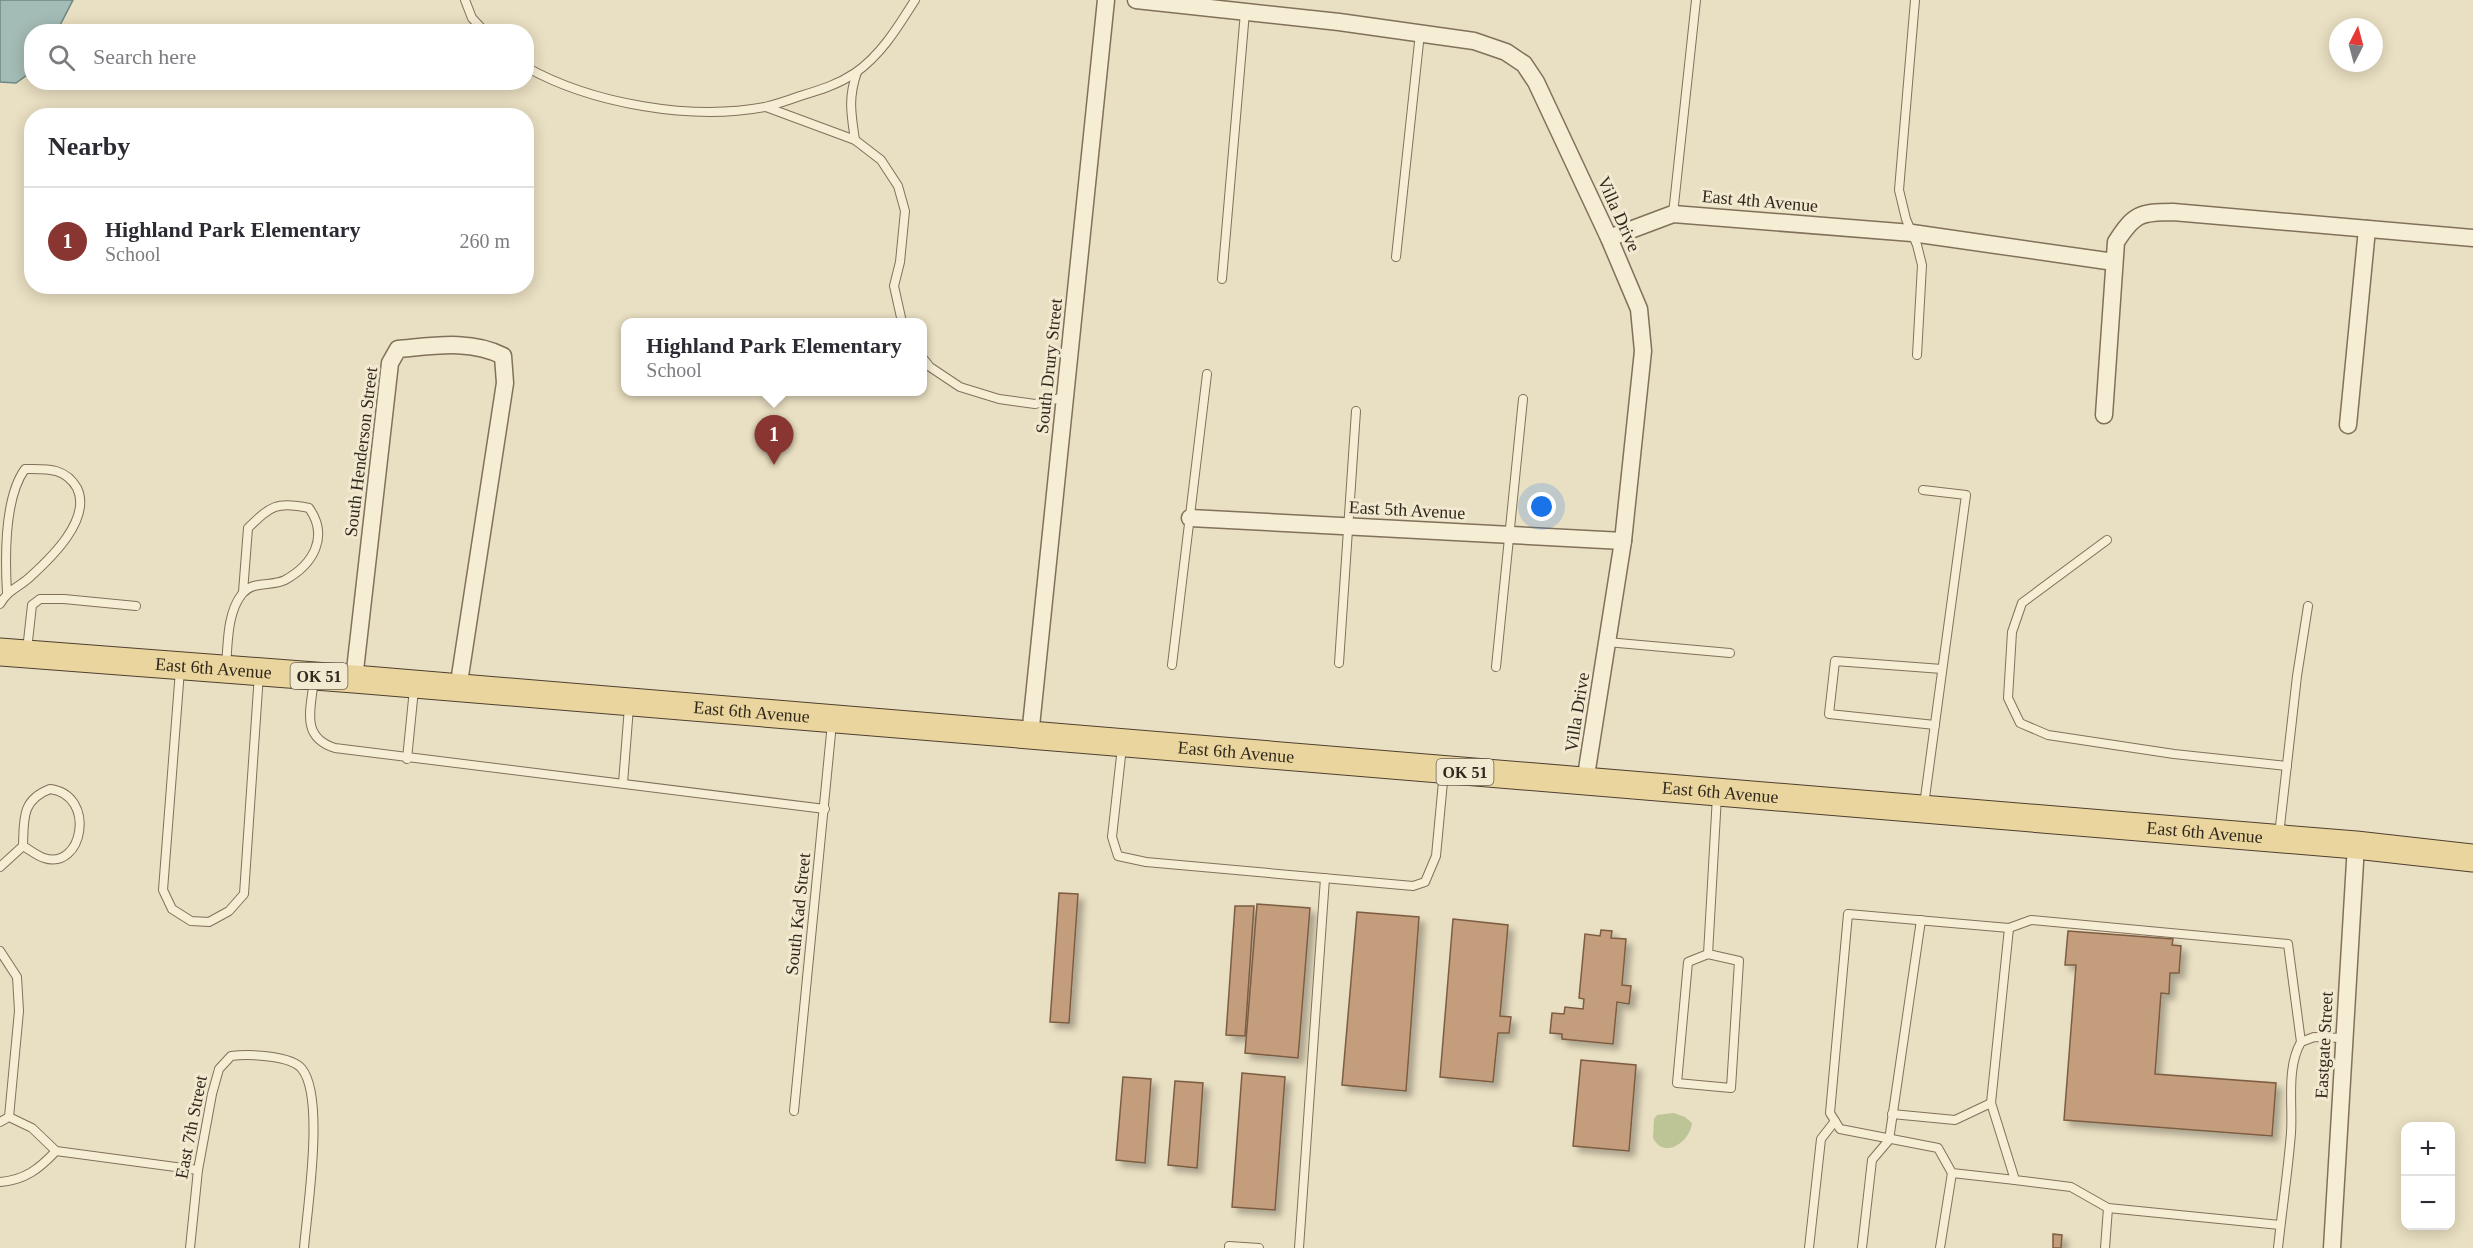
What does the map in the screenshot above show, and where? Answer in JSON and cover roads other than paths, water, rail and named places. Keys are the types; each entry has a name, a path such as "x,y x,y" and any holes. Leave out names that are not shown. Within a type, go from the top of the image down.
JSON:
{"main road":[{"name":"East 6th Avenue","path":"0,652 354,679 414,686 2356,845 2473,858"}],"street":[{"name":"South Drury Street","path":"1030,736 1106,0"},
{"name":"Villa Drive","path":"1136,0 1474,41 1506,52 1524,64 1536,82 1609,238 1639,309 1643,351 1623,541 1585,782"},
{"path":"2104,415 2116,242 2129,223 2148,212 2173,212 2473,238"},
{"name":"East 4th Avenue","path":"1609,238 1673,214 1912,233 2114,262"},
{"path":"2348,425 2367,229"},
{"name":"South Henderson Street","path":"354,679 390,363 398,349 451,344 491,350 503,356 505,383 458,689"},
{"name":"East 5th Avenue","path":"1190,518 1623,541"},
{"name":"Eastgate Street","path":"2332,1248 2356,845"}],"lane":[{"path":"465,0 472,18 477,24"},
{"path":"534,71 557,82 607,100 657,108 716,111 765,107 833,86 857,72 889,40 915,0"},
{"path":"1673,214 1696,0"},
{"path":"1915,0 1899,190 1906,219 1922,265 1917,355"},
{"path":"1222,279 1245,12"},
{"path":"1396,257 1420,33"},
{"path":"855,140 849,105 851,88 857,72"},
{"path":"765,107 855,140 881,160 898,186 905,211 900,262 894,286 901,318"},
{"path":"927,363 960,387 999,399 1035,404 1066,397"},
{"path":"1172,665 1207,374"},
{"path":"1496,667 1523,399"},
{"path":"1338,663 1356,411"},
{"path":"0,604 7,593 28,579 70,535 79,511 79,494 73,481 64,473 50,469 25,469 17,480 11,500 3,551 7,593"},
{"path":"1923,490 1965,495 1923,809"},
{"path":"226,670 234,607 243,592 248,528 270,508 292,504 309,508 318,521 318,542 307,563 283,581 260,583 243,592"},
{"path":"2107,540 2022,603 2012,632 2008,698 2020,723 2048,735 2174,754 2287,766"},
{"path":"27,654 32,606 40,600 64,599 136,606"},
{"path":"2278,839 2308,606"},
{"path":"1607,642 1730,652"},
{"path":"1935,725 1829,714 1835,661 1942,669"},
{"path":"180,666 163,890 172,909 191,921 209,922 229,910 244,894 259,672"},
{"path":"314,676 311,724 314,735 322,744 335,748 407,759 623,783 825,809"},
{"path":"407,759 414,686"},
{"path":"623,783 630,703"},
{"name":"South Kad Street","path":"794,1111 833,719"},
{"path":"1123,743 1112,837 1118,856 1146,862 1413,886 1425,882 1436,856 1444,770"},
{"path":"0,867 23,846 24,814 38,794 50,789 62,791 71,798 77,808 80,822 79,838 70,853 58,859 45,858 23,846"},
{"path":"1708,954 1718,793"},
{"path":"1299,1248 1325,878"},
{"path":"1940,1248 1952,1173 1938,1148 1840,1130 1830,1113 1848,914 2009,928 2031,920 2288,944 2301,1042"},
{"path":"1862,1248 1872,1160 1889,1140 1921,920"},
{"path":"2009,928 1991,1103 2015,1180"},
{"path":"0,951 17,977 19,1011 9,1117"},
{"path":"1708,954 1739,961 1731,1088 1677,1083 1688,962 1708,954"},
{"path":"2278,1248 2291,1133 2291,1084 2296,1050 2301,1042 2314,1037 2344,1038"},
{"name":"East 7th Street","path":"190,1248 198,1170 219,1069 231,1056 253,1054 302,1068 310,1088 314,1118 304,1248"},
{"path":"1892,1114 1955,1120 1991,1103"},
{"path":"0,1122 9,1117"},
{"path":"9,1117 32,1128 56,1151 198,1170"},
{"path":"1809,1248 1821,1139 1835,1121"},
{"path":"0,1182 17,1181 31,1174 56,1151"},
{"path":"1952,1173 2071,1187 2108,1208 2280,1225"},
{"path":"2105,1248 2108,1208"},
{"path":"1229,1248 1229,1246 1259,1248"}],"water":[{"path":"0,0 73,0 61,24 24,24 24,77 16,83 0,82"}],"place":[{"name":"Highland Park Elementary","path":"774,465"}]}
